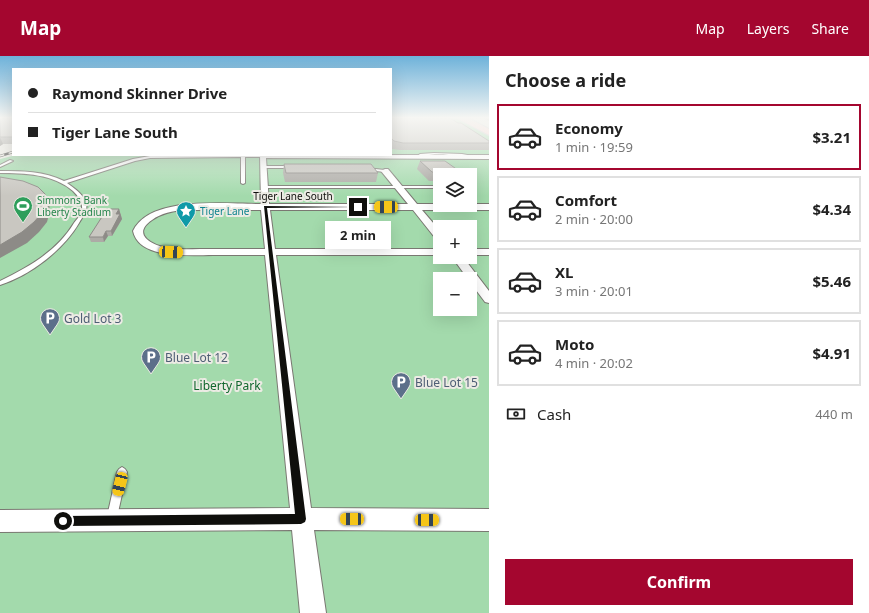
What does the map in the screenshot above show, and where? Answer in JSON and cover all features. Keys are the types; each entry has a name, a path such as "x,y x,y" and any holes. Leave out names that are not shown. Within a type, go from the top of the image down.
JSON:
{"street":[{"path":"313,613 265,207 264,160 338,156 489,157"},
{"path":"384,170 433,229"},
{"name":"Tiger Lane South","path":"270,252 182,252 154,248 142,241 138,232 142,223 153,216 167,210 192,207 489,207"},
{"path":"270,252 433,252"},
{"path":"477,252 489,252"},
{"path":"462,264 489,299"},
{"path":"0,521 301,519 489,520"}],"lane":[{"path":"63,183 134,160 150,157 196,156"},
{"path":"243,156 243,183"},
{"path":"247,156 301,167"},
{"path":"150,157 160,160"},
{"path":"0,166 11,161"},
{"path":"360,168 384,170"},
{"path":"0,172 19,172 46,176 63,183 81,197 84,210 73,232 50,254 15,276 0,283"},
{"path":"265,187 433,187"},
{"path":"111,520 122,472"}],"green space":[{"name":"Liberty Park","path":"392,144 489,144 489,613 0,613 0,159 12,156 392,156"}],"building":[{"path":"420,161 445,161 455,168 433,168 432,172"},
{"path":"284,164 371,164 378,173 286,173"},
{"name":"Simmons Bank Liberty Stadium","path":"0,177 23,181 38,187 45,194 46,202 43,212 34,222 22,232 0,245"},
{"path":"107,209 119,209 116,214 120,214 111,231 106,231 103,237 89,237"}],"railway":[{"path":"0,156 12,152"}],"place":[{"name":"Simmons Bank Liberty Stadium","path":"23,223"},
{"name":"Tiger Lane","path":"186,228"},
{"name":"Gold Lot 3","path":"50,335"},
{"name":"Blue Lot 12","path":"151,374"},
{"name":"Blue Lot 15","path":"401,399"}],"route":[{"path":"63,521 301,519 265,207 358,207"}]}
